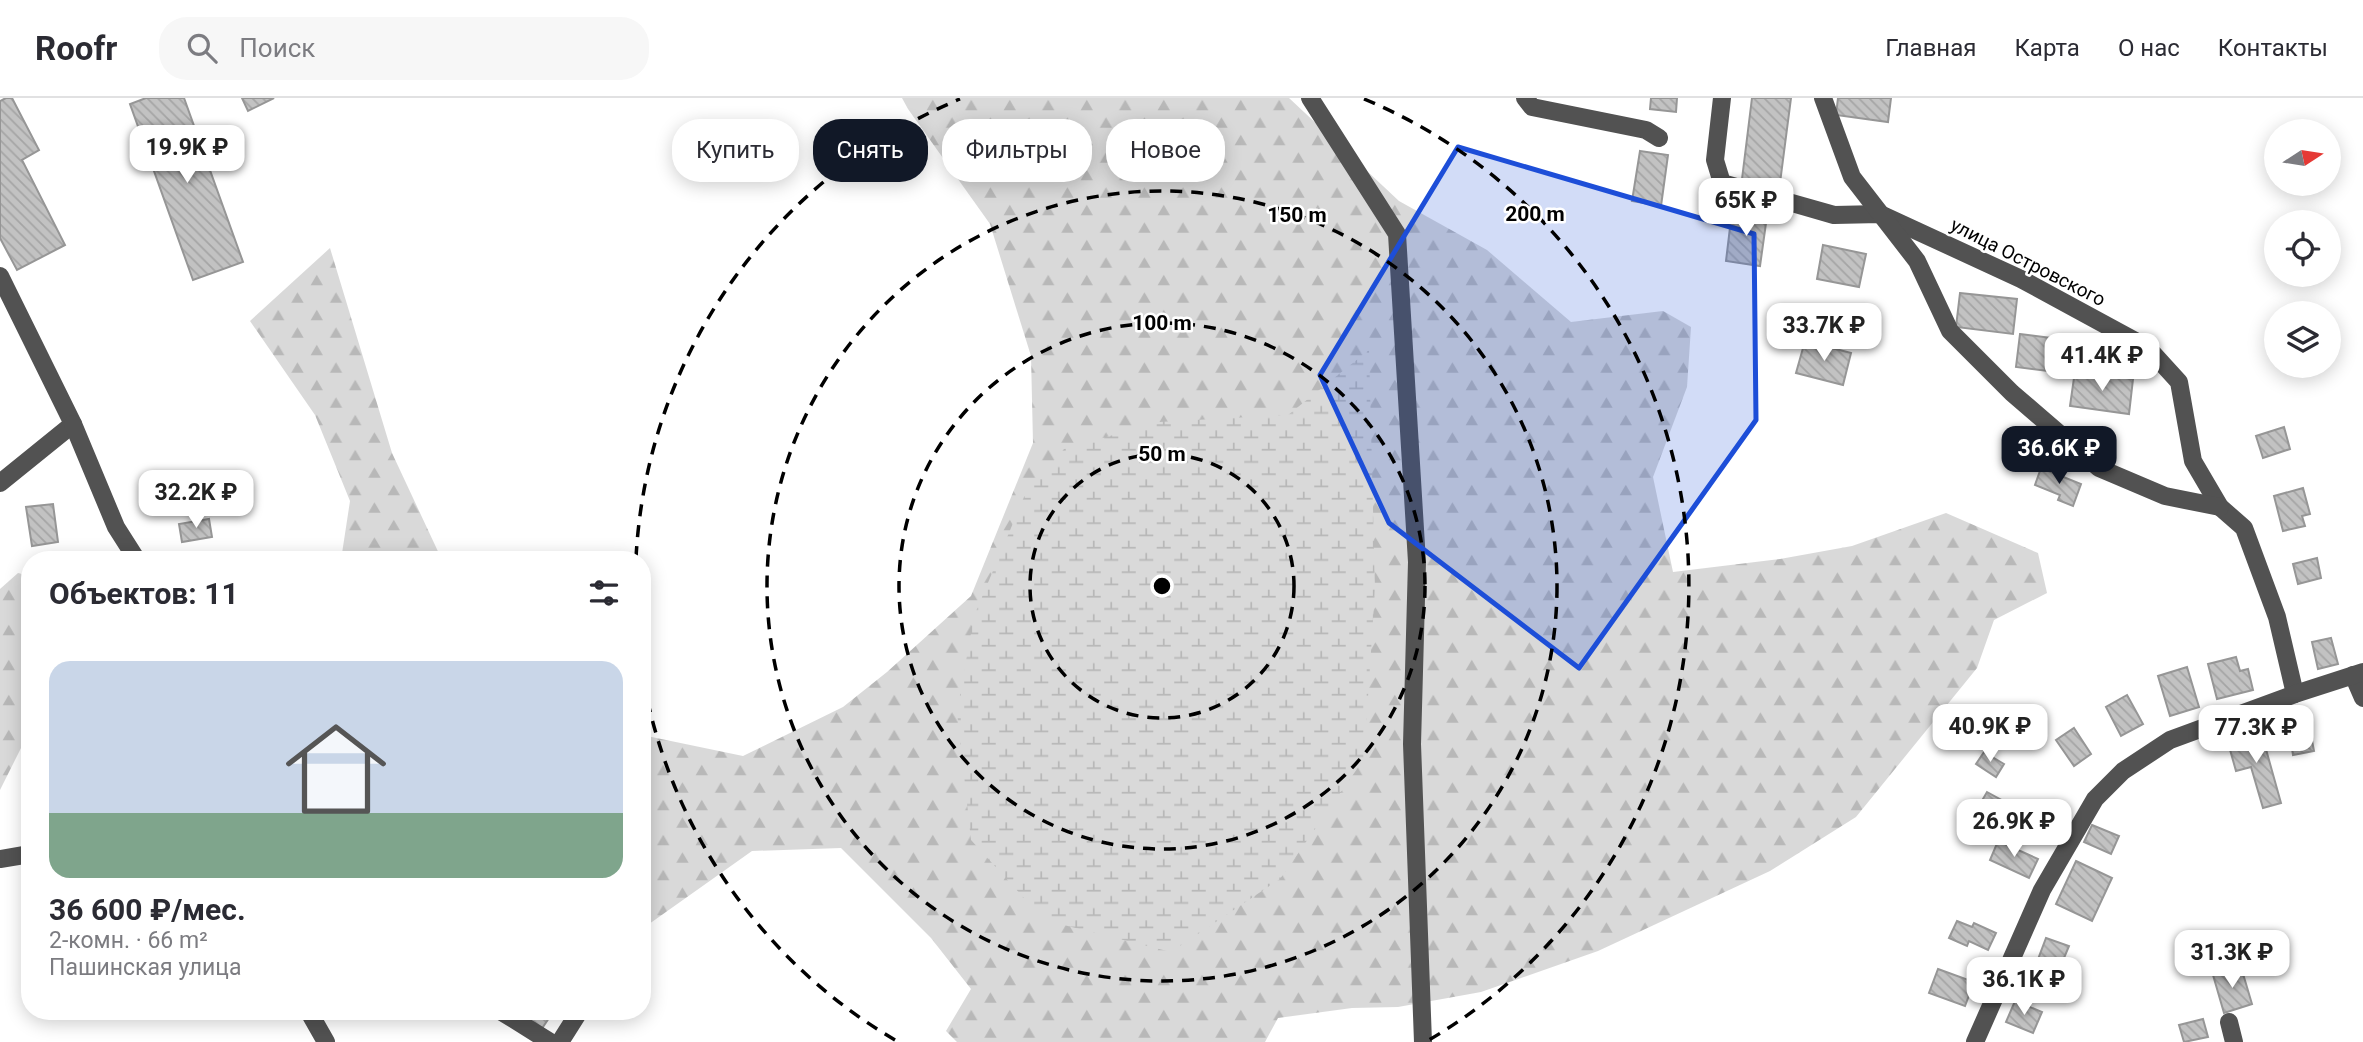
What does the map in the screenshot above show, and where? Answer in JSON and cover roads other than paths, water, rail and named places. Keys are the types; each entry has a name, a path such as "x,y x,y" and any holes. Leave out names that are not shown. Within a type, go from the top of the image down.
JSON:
{"street":[{"path":"1311,98 1397,234 1417,562 1412,744 1423,1042"},
{"path":"1512,98 1646,130 1659,138"},
{"path":"1722,98 1715,160 1722,183 1834,215 1880,214"},
{"path":"1823,98 1852,177 1917,261 1950,331 2021,401 2099,468 2165,496 2220,507"},
{"name":"улица Островского","path":"1880,214 2021,279 2148,348 2179,382 2193,461 2220,507 2244,528 2277,617 2295,694"},
{"path":"0,276 73,424 116,527 131,551"},
{"path":"0,483 73,424"},
{"path":"1975,1042 2042,890 2095,799 2123,771 2169,740 2358,674 2363,698"},
{"path":"0,859 21,856"},
{"path":"314,1020 326,1042"},
{"path":"515,1020 550,1042"},
{"path":"560,1042 574,1020"},
{"path":"2229,1023 2234,1042"}]}
